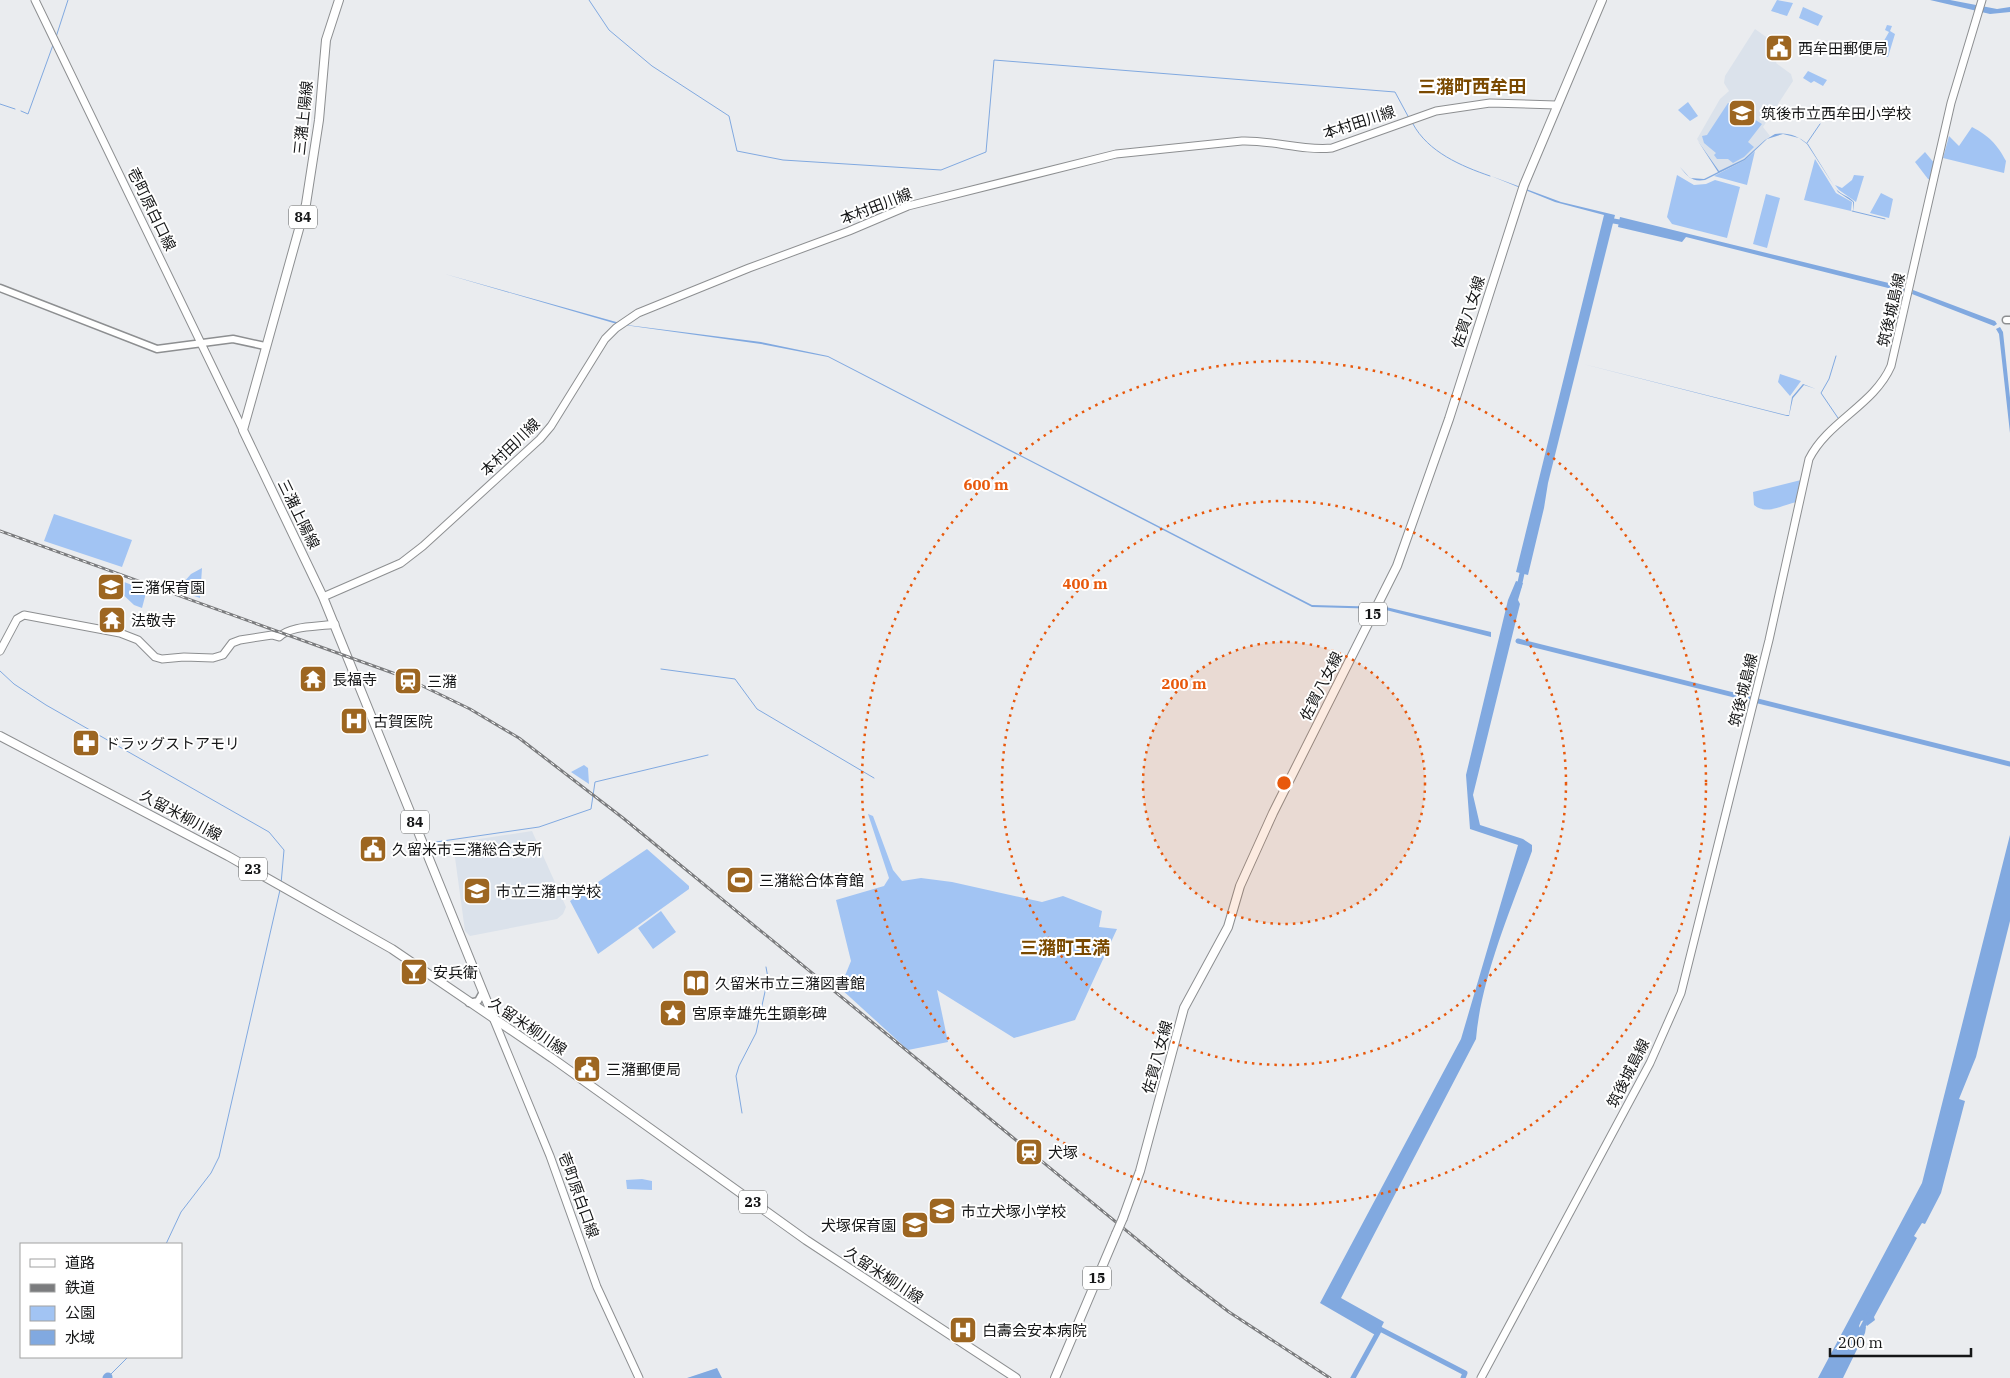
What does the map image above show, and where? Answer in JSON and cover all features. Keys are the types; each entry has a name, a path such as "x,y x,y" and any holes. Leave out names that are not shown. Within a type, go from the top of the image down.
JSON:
{"main road":[{"name":"壱町原白口線","path":"35,0 243,430"},
{"name":"三潴上陽線","path":"339,0 326,40 319,120 306,204 243,430 324,596 494,1020"},
{"name":"佐賀八女線","path":"1055,1378 1123,1218 1140,1171 1184,1008 1228,927 1240,886 1260,840 1404,550 1522,191 1556,105 1602,0"},
{"name":"筑後城島線","path":"1482,1378 1669,1024 1687,973 1756,693 1809,459 1817,444 1882,384 1891,366 1951,102 1982,0"},
{"name":"本村田川線","path":"324,596 401,563 423,546 546,433 594,356 616,328 638,313 703,286 849,231 908,206 1116,154 1261,140 1311,149 1332,148 1436,111 1490,102 1556,105"},
{"path":"0,651 17,619 24,615 120,634 138,640 155,658 162,659 184,657 213,658 223,655 232,643 240,640 272,635 279,637 285,633 304,628 335,624"},
{"name":"久留米柳川線","path":"0,736 348,922 392,949 806,1240 1016,1378"},
{"name":"壱町原白口線","path":"494,1020 550,1156 597,1287 639,1378"}],"street":[{"path":"0,288 157,349 233,339 265,346"},
{"path":"470,1003 478,1001 484,992"}],"shaded area":[{"name":"筑後市立西牟田小学校","path":"1755,29 1769,39 1777,41 1774,50 1780,54 1776,63 1791,74 1793,81 1763,127 1770,136 1744,159 1719,171 1697,139 1720,99 1729,91 1724,83 1725,76"},
{"path":"532,831 566,907 563,914 557,919 470,936 465,931 453,843"}],"green space":[{"path":"1777,0 1793,3 1787,16 1771,11"},
{"path":"1803,7 1823,16 1818,26 1799,18"},
{"path":"1887,25 1892,26 1890,31 1895,34 1888,57 1877,53 1889,32 1885,30"},
{"path":"1808,71 1827,80 1823,86 1814,81 1811,83 1803,78"},
{"path":"1688,102 1698,116 1690,121 1678,110"},
{"path":"1728,103 1762,124 1748,142 1754,147 1744,157 1733,163 1728,159 1717,159 1714,155 1716,153 1704,143 1702,136 1707,135"},
{"path":"1972,127 1988,137 1999,150 2006,161 2004,173 1943,158 1949,136 1959,146"},
{"path":"1755,151 1747,185 1714,176 1745,160"},
{"path":"1925,152 1935,164 1932,180 1928,179 1915,162"},
{"path":"1815,159 1836,193 1852,202 1851,211 1804,200"},
{"path":"1677,175 1694,185 1706,184 1715,180 1740,187 1727,238 1672,224 1667,217"},
{"path":"1854,175 1864,176 1856,202 1835,185 1842,188 1852,180"},
{"path":"1881,193 1893,199 1889,218 1870,213"},
{"path":"1766,194 1780,198 1767,248 1753,244"},
{"path":"1780,374 1801,381 1790,396 1778,382"},
{"path":"1801,480 1797,502 1770,509 1759,508 1754,505 1753,492"},
{"path":"54,514 132,540 122,567 44,541"},
{"path":"202,568 200,598 177,590 191,574"},
{"path":"119,580 137,587 146,593 142,608 134,605 117,589"},
{"path":"584,765 588,768 589,784 571,772"},
{"path":"868,814 873,816 893,870 902,881 921,878 952,882 1042,902 1063,896 1102,911 1099,927 1117,929 1075,1020 1014,1038 937,990 948,1042 908,1050 840,988 851,961 836,900 884,886 889,878"},
{"path":"647,849 689,886 689,889 598,954 570,901"},
{"path":"661,911 676,932 653,949 638,928"},
{"path":"642,1179 652,1181 652,1190 627,1189 626,1180"}],"water":[{"path":"1930,0 1950,0 1997,9 2010,7 2010,12 1990,14"},
{"path":"1775,134 1783,134 1767,139 1745,160 1705,180 1691,178 1704,179 1718,172 1698,141 1719,171 1744,159 1765,140"},
{"path":"1799,138 1808,144 1834,186 1807,144"},
{"path":"1491,176 1561,202 1615,215 1548,483 1528,575 1516,572 1604,215 1555,202"},
{"path":"1836,189 1854,202 1853,212 1853,202 1838,192"},
{"path":"1620,217 1905,287 1904,292 1686,237 1682,242 1618,227"},
{"path":"445,274 627,325 761,342 828,356 1312,605 1386,607 1491,632 1491,637 1382,609 1312,607 828,357 761,344 617,324"},
{"path":"1913,290 1995,321 1997,324 1994,326 1912,294"},
{"path":"2000,327 2003,332 2010,398 2010,433 1999,334 1996,329"},
{"path":"1583,364 1786,415 1789,415 1792,397 1803,384 1816,389 1804,385 1793,398 1789,416 1787,416"},
{"path":"1516,581 1523,583 1518,600 1520,604 1473,795 1480,825 1523,839 1532,845 1532,851 1490,968 1479,1016 1476,1039 1341,1298 1384,1322 1377,1336 1320,1303 1461,1039 1518,845 1470,829 1466,775 1508,600"},
{"path":"2010,835 2010,921 1976,1057 1959,1099 1965,1101 1941,1193 1925,1224 1922,1223 1914,1236 1917,1238 1874,1317 1875,1320 1867,1326 1865,1320 1861,1321 1859,1326 1860,1328 1866,1327 1865,1333 1843,1378 1818,1378 1922,1183"},
{"path":"717,1368 722,1378 687,1378"}],"waterway":[{"path":"56,37 68,0"},
{"path":"589,0 609,30 652,66 729,116 737,151 783,160 941,170 986,152 994,60 1395,92 1409,118"},
{"path":"21,111 28,114 53,45"},
{"path":"0,104 15,109"},
{"path":"1413,124 1427,143 1446,157 1490,176"},
{"path":"1807,143 1820,124"},
{"path":"1852,211 1885,219"},
{"path":"1608,220 1625,223"},
{"path":"1836,356 1829,379 1821,393 1838,418"},
{"path":"1519,587 1523,569"},
{"path":"1518,641 2010,764"},
{"path":"661,669 735,679 757,709 874,778"},
{"path":"0,671 14,684 46,705 269,832 284,850 281,884"},
{"path":"429,843 539,827 591,809 595,782 708,755"},
{"path":"166,1243 181,1212 211,1173 219,1157 280,890"},
{"path":"742,1113 736,1076 756,1033 768,978 766,967"},
{"path":"1859,1334 1869,1315"},
{"path":"1380,1329 1465,1373 1463,1378"},
{"path":"1353,1378 1380,1329"},
{"path":"108,1377 127,1358"}],"railway":[{"path":"0,531 404,677 470,709 519,738 623,818 1183,1277 1229,1312 1330,1378"}],"place":[{"name":"西牟田郵便局","path":"1779,48"},
{"name":"筑後市立西牟田小学校","path":"1742,113"},
{"name":"三潴保育園","path":"111,587"},
{"name":"法敬寺","path":"112,620"},
{"name":"長福寺","path":"313,679"},
{"name":"三潴","path":"408,681"},
{"name":"古賀医院","path":"354,721"},
{"name":"ドラッグストアモリ","path":"86,743"},
{"name":"久留米市三潴総合支所","path":"373,849"},
{"name":"三潴総合体育館","path":"740,880"},
{"name":"市立三潴中学校","path":"477,891"},
{"name":"安兵衛","path":"414,972"},
{"name":"久留米市立三潴図書館","path":"696,983"},
{"name":"宮原幸雄先生顕彰碑","path":"673,1013"},
{"name":"三潴郵便局","path":"587,1069"},
{"name":"犬塚","path":"1029,1152"},
{"name":"市立犬塚小学校","path":"942,1211"},
{"name":"犬塚保育園","path":"915,1225"},
{"name":"白壽会安本病院","path":"963,1330"}],"district":[{"name":"三潴町西牟田","path":"1472,86"},
{"name":"三潴町玉満","path":"1065,947"}]}
